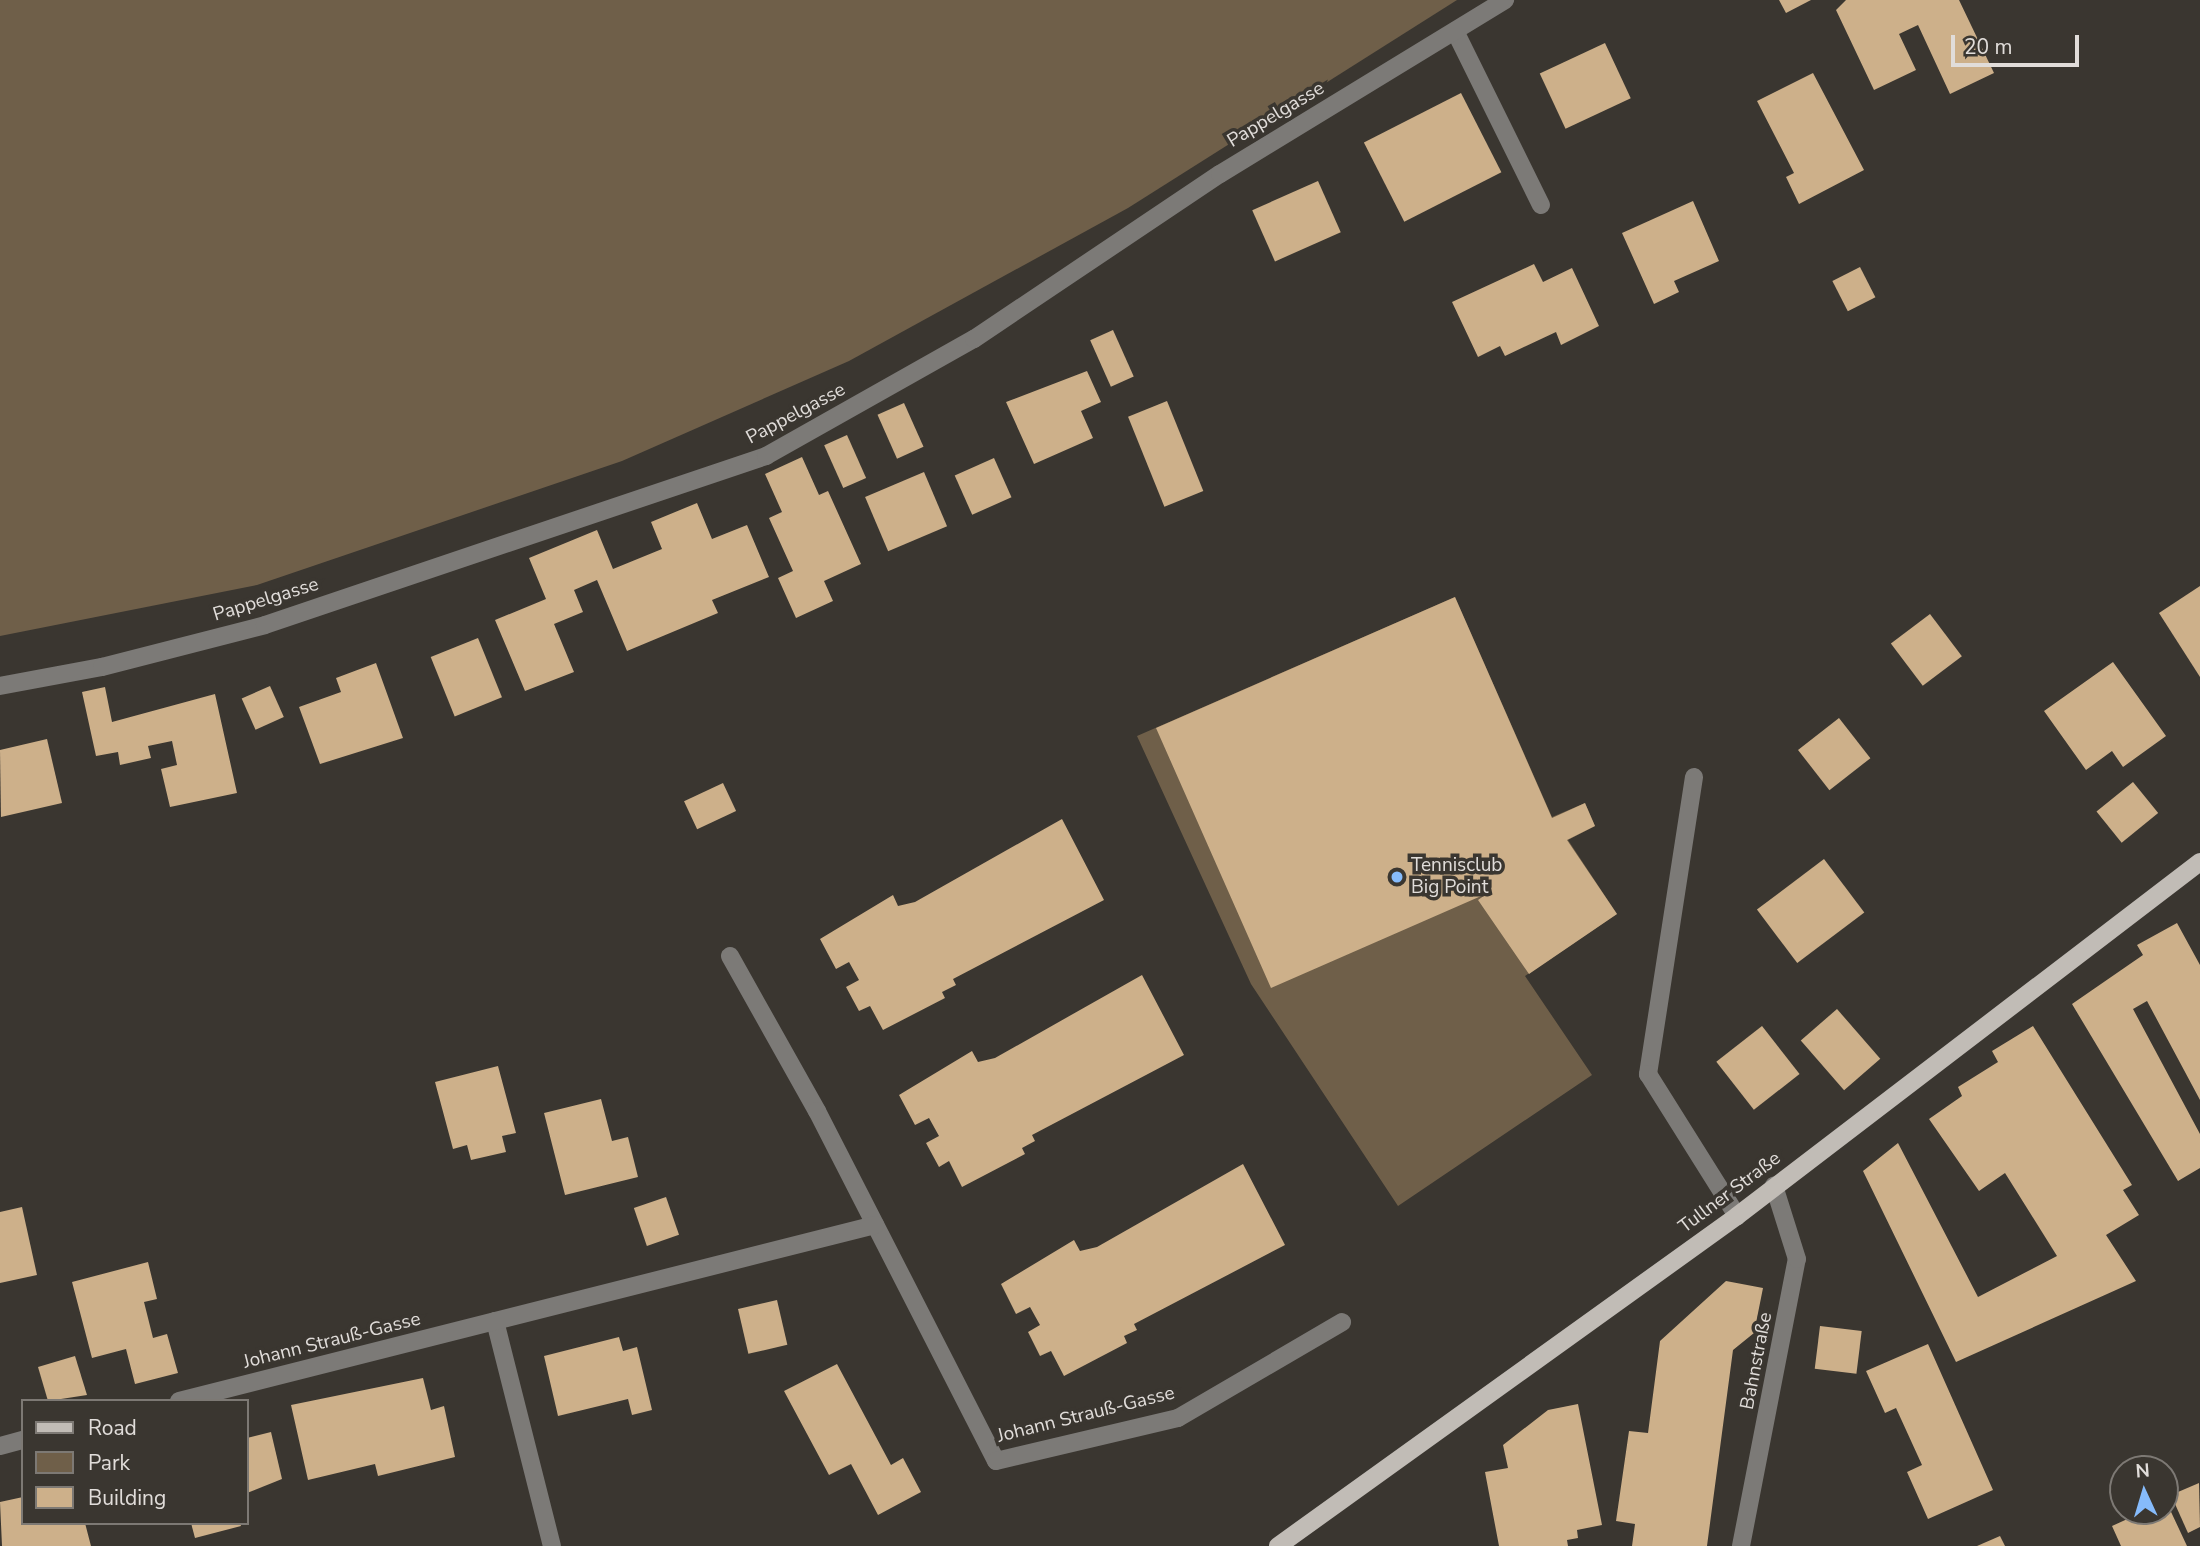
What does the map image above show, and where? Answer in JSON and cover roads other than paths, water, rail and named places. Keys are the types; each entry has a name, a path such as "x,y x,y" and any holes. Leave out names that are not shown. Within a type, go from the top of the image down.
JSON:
{"main road":[{"name":"Tullner Straße","path":"1278,1546 1737,1216 2200,862"}],"street":[{"name":"Pappelgasse","path":"0,685 102,667 265,625 766,456 974,339 1220,174 1504,0"},
{"path":"1455,31 1541,205"},
{"path":"1694,777 1648,1074 1737,1216"},
{"name":"Johann Strauß-Gasse","path":"730,956 875,1225 996,1461 1178,1418 1342,1322"},
{"name":"Bahnstraße","path":"1741,1546 1797,1259 1774,1186"},
{"name":"Johann Strauß-Gasse","path":"187,1399 875,1225"},
{"path":"495,1321 552,1546"},
{"path":"0,1446 21,1441"}],"place":[{"name":"Tennisclub Big Point","path":"1397,877"}]}
